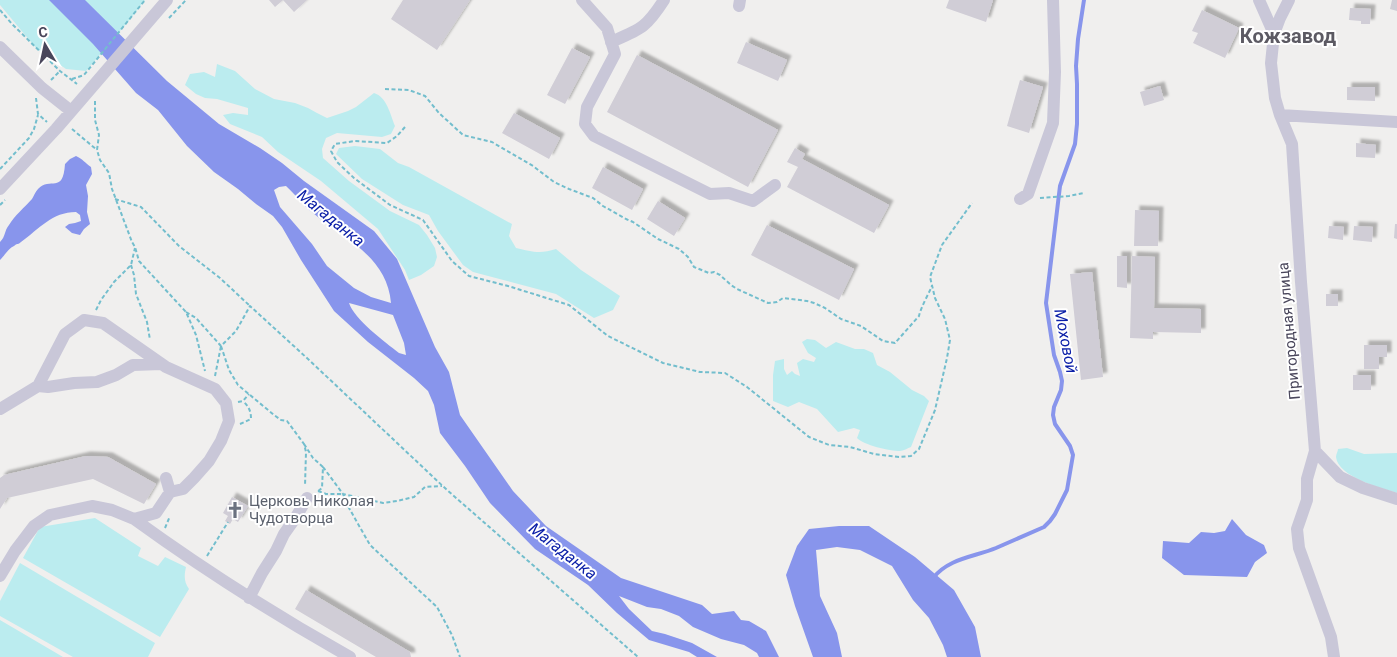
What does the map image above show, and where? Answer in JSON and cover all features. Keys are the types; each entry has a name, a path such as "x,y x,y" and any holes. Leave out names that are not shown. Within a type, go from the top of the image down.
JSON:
{"street":[{"path":"0,189 56,130 167,0"},
{"path":"582,0 607,28 615,54 588,107 585,124 594,136 710,194 729,192 753,201 775,186"},
{"path":"611,42 639,30 652,19 664,0"},
{"path":"1020,199 1028,194 1053,123 1055,72 1054,0"},
{"path":"1259,0 1274,34"},
{"name":"Пригородная улица","path":"1289,0 1274,34 1271,63 1275,98 1292,144 1315,451 1307,479 1307,500 1297,529 1299,548 1331,637 1334,657"},
{"path":"0,47 42,88 71,111"},
{"path":"1280,115 1397,122"},
{"path":"0,409 38,386 65,334 84,320 103,323 166,367 215,389 226,403 230,421 209,461 183,488 170,492 156,513 134,519"},
{"path":"38,386 48,387 97,382 116,375 132,365 158,361"},
{"path":"1315,451 1340,476 1363,488 1397,499"},
{"path":"166,478 170,492"},
{"path":"249,598 262,572 309,493"},
{"path":"0,576 15,551 34,526 50,515 92,506 112,510 134,519 249,598 350,657"}],"path":[{"path":"0,10 60,71 72,79 84,75 145,0"},
{"path":"385,89 409,90 426,96 439,112 463,135 492,142 504,148 554,182 593,198 658,239 675,246 688,257 694,267 709,273 714,272 737,289 768,303 777,302 783,298 807,301 825,308 841,319 861,326 883,341 895,343 919,316 932,286"},
{"path":"95,101 95,120 99,135 97,150 100,160 108,173 115,199 139,261 186,312 196,318 221,346 229,370 238,385 274,415 281,420 287,421 313,458 324,467 343,494 370,545 437,607 452,635 460,657"},
{"path":"0,169 29,138 34,129 38,114"},
{"path":"405,127 388,143 355,141 335,144 331,151 337,162 354,178 390,205 423,220 452,261 469,276 569,305 608,336 663,364 700,372 725,372 747,387 809,437 830,445 850,447 874,454 899,457 911,456 919,449 935,410 948,358 950,340 945,319 935,298 930,277 942,245 972,203"},
{"path":"72,129 97,150"},
{"path":"1020,199 1084,194"},
{"path":"115,199 142,207 180,246 220,278 443,486 638,657"},
{"path":"135,247 131,265 136,294 147,322 158,361"},
{"path":"91,321 101,300 114,282 131,265"},
{"path":"215,389 215,372 221,346 236,331 250,306"},
{"path":"186,312 196,334 205,372"},
{"path":"230,421 235,425 251,419 251,412 244,401"},
{"path":"304,444 309,493 322,488 324,467"},
{"path":"318,491 326,494 343,494 383,502 397,502 414,497 425,487 443,486"},
{"path":"201,566 228,522"}],"shaded area":[{"path":"0,0 145,0 86,71 66,69 36,48 0,5"},
{"path":"217,64 235,71 255,89 274,99 295,103 327,118 356,107 374,93 382,98 388,106 395,126 391,134 382,137 337,133 326,138 322,149 323,158 349,181 390,211 419,225 435,248 437,257 434,266 421,275 409,280 405,270 378,229 321,181 278,152 262,137 230,124 223,115 233,113 248,115 248,108 217,99 205,98 196,94 185,85 190,74 204,72 215,77"},
{"path":"355,146 380,149 398,163 409,167 512,224 509,236 516,248 536,252 556,249 581,270 620,296 613,310 594,318 556,294 473,272 463,265 438,231 429,215 403,205 362,179 336,154 339,148"},
{"path":"807,339 815,340 826,348 836,342 873,353 877,365 890,372 929,401 911,447 900,451 871,445 857,438 860,430 854,428 838,432 817,409 799,402 788,407 773,401 775,361 784,359 784,369 787,375 792,371 800,376 797,363 803,359 814,362 816,358 808,353 802,342"},
{"path":"1347,448 1364,454 1397,453 1397,493 1361,481 1344,470 1336,456 1338,449"},
{"path":"95,518 141,548 138,556 158,566 165,557 186,567 185,579 189,589 160,637 23,558 40,527"},
{"path":"20,563 155,643 148,657 73,657 0,616 0,601"},
{"path":"0,620 63,657 0,657"}],"water":[{"name":"Магаданка","path":"49,0 85,0 167,81 219,124 282,163 374,231 397,259 435,347 449,372 460,415 513,491 546,526 621,578 702,605 712,614 734,611 741,620 749,621 766,631 779,657 759,657 757,653 744,645 721,639 693,627 679,616 661,609 647,607 619,596 629,609 652,631 692,643 717,657 697,657 689,652 649,640 588,585 535,549 490,503 440,433 434,405 428,391 368,342 334,311 282,227 273,216 214,172 187,146 158,110 136,93 93,44","holes":["286,186 309,210 362,250 373,261 388,287 391,303 371,297 354,288 327,266 312,244 280,207 274,190","349,303 393,315 404,343 406,355 399,353 371,330 357,316"]},
{"path":"76,156 91,167 92,174 86,185 88,196 87,212 90,224 80,235 72,233 65,227 81,221 80,215 76,212 60,215 46,222 8,250 0,260 0,242 11,221 32,199 38,189 43,185 59,182 62,179 65,164"},
{"path":"1232,519 1246,535 1264,545 1267,553 1255,562 1247,577 1184,575 1162,558 1163,541 1189,543 1201,532 1214,533 1225,531"},
{"path":"869,526 915,557 954,590 975,627 981,657 947,657 929,618 913,600 892,566 860,550 837,547 816,550 820,596 837,633 842,657 813,657 786,575 797,546 809,529"}],"building":[{"path":"269,0 283,0 275,7"},
{"path":"283,0 307,0 294,12"},
{"path":"403,0 470,0 437,50 391,19"},
{"path":"949,0 993,0 986,22 946,8"},
{"path":"1392,0 1397,0 1397,11 1390,9"},
{"path":"1350,8 1371,9 1370,24 1361,24 1361,21 1349,20"},
{"path":"1202,10 1239,28 1225,58 1193,43 1198,33 1192,31"},
{"path":"746,42 787,60 778,81 737,63"},
{"path":"572,48 590,57 565,104 547,95"},
{"path":"637,55 778,130 748,187 607,112"},
{"path":"1020,80 1043,87 1029,133 1007,126"},
{"path":"1160,86 1164,100 1144,106 1140,92"},
{"path":"1347,87 1375,87 1375,101 1347,100"},
{"path":"514,113 560,138 549,159 502,133"},
{"path":"1356,143 1376,145 1375,158 1356,157"},
{"path":"795,148 805,154 802,159 889,205 874,233 787,187 798,167 787,162"},
{"path":"603,167 643,189 632,210 592,188"},
{"path":"658,201 685,218 674,236 647,219"},
{"path":"1135,210 1159,211 1158,246 1134,246"},
{"path":"1395,224 1397,224 1397,239 1394,238"},
{"path":"767,225 854,269 839,300 751,255"},
{"path":"1329,226 1344,227 1343,240 1328,238"},
{"path":"1354,226 1373,227 1372,242 1353,240"},
{"path":"1117,256 1127,256 1127,288 1117,287"},
{"path":"1132,256 1155,257 1154,308 1201,309 1201,333 1153,332 1153,339 1130,338"},
{"path":"1092,272 1103,377 1081,380 1070,274"},
{"path":"1326,294 1338,294 1338,306 1326,306"},
{"path":"1364,345 1387,345 1387,357 1379,357 1379,369 1364,369"},
{"path":"1353,375 1371,375 1371,390 1353,390"},
{"path":"86,456 108,457 156,484 144,504 93,479 7,498 0,509 0,478 4,475"},
{"name":"Церковь Николая Чудотворца","path":"232,497 248,506 238,522 233,519 230,524 225,521 228,516 223,513"},
{"path":"306,590 410,652 411,657 376,657 295,609"}],"waterway":[{"name":"Моховой","path":"933,578 939,571 954,562 996,548 1044,527 1055,514 1067,490 1073,455 1070,446 1055,424 1053,415 1062,381 1054,355 1046,303 1060,186 1075,144 1077,124 1076,66 1084,0"}],"place":[{"name":"Церковь Николая Чудотворца","path":"235,510"}],"district":[{"name":"Кожзавод","path":"1288,36"}]}
